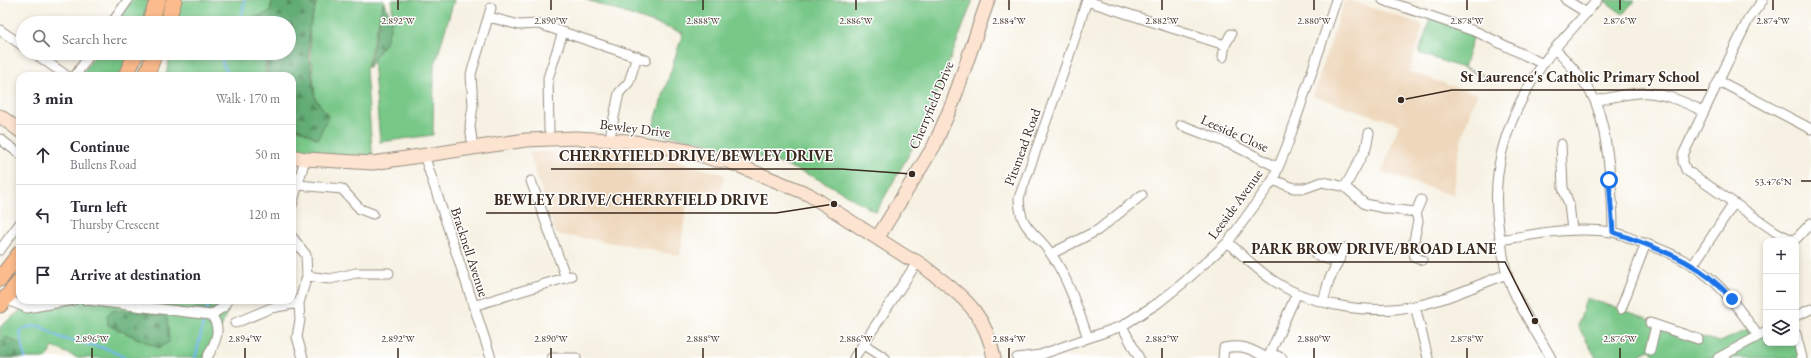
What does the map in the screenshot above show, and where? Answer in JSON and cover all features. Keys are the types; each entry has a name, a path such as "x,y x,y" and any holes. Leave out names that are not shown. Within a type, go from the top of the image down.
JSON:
{"main road":[{"path":"152,16 158,0"},
{"path":"169,16 174,0"},
{"path":"128,72 133,60"},
{"path":"148,72 152,60"},
{"path":"0,279 16,258"},
{"path":"3,302 16,287"}],"street":[{"path":"117,16 128,0"},
{"name":"Cherryfield Drive","path":"878,237 934,146 953,102 988,0"},
{"path":"1087,0 1225,45"},
{"name":"Pitsmead Road","path":"1087,0 1066,65 1019,198 1019,213 1025,226 1051,254 1073,298 1088,338"},
{"name":"Leeside Avenue","path":"1017,358 1040,355 1122,326 1158,304 1178,288 1228,242 1272,180 1287,146 1303,103 1336,0"},
{"path":"1387,0 1477,32 1543,64"},
{"path":"1566,0 1587,13"},
{"path":"1551,358 1516,295 1507,274 1500,240 1495,202 1498,169 1506,135 1521,101 1543,64 1597,0"},
{"path":"1763,0 1748,20 1703,111 1683,155 1683,162 1686,170 1776,232 1794,241 1811,223"},
{"path":"473,148 470,126 473,99 471,74 490,13 519,25 539,24 646,60"},
{"path":"0,30 16,41"},
{"path":"549,130 548,78 563,32"},
{"path":"1223,57 1225,45 1231,34"},
{"path":"1556,50 1577,73 1595,101 1606,151 1613,211 1613,232"},
{"path":"611,132 619,93 629,82 637,56"},
{"path":"44,60 61,72"},
{"path":"78,72 86,60"},
{"path":"1719,81 1811,128"},
{"path":"1595,101 1639,93 1658,95 1684,102 1703,111"},
{"path":"0,116 16,128"},
{"name":"Leeside Close","path":"1181,125 1233,145 1277,167"},
{"path":"1345,188 1366,148 1369,132"},
{"name":"Bewley Drive","path":"298,158 373,163 526,140 576,138 628,141 688,151 715,160 727,161 795,187 878,237 908,258 918,261 955,290 982,319 994,358"},
{"path":"0,139 16,151"},
{"path":"1561,144 1563,188 1568,204 1572,230"},
{"name":"Bracknell Avenue","path":"424,155 491,358"},
{"path":"296,191 298,185 298,158"},
{"path":"1272,180 1294,188 1305,188 1322,182 1345,188 1365,204 1390,210 1416,212"},
{"path":"473,306 568,277 531,181"},
{"path":"298,185 344,186 360,209 373,214"},
{"path":"1051,254 1098,230 1142,195"},
{"path":"1415,260 1413,245 1418,221 1416,212 1421,200"},
{"path":"1693,265 1734,203"},
{"path":"0,250 16,228"},
{"path":"1500,240 1554,231 1572,230 1613,232 1665,250 1693,265 1721,287 1762,334 1718,358"},
{"path":"296,242 306,256 306,276 298,304 300,320 297,337 303,358"},
{"path":"1228,242 1275,282 1297,293 1347,308 1365,309 1415,306 1507,274"},
{"path":"1621,309 1646,243"},
{"path":"1324,302 1329,280 1345,248"},
{"path":"1315,254 1337,263"},
{"path":"854,358 918,261"},
{"path":"306,276 330,279 356,273 389,273"},
{"path":"1269,356 1297,293"},
{"path":"3,302 27,308 50,304"},
{"path":"121,304 211,315 217,322 217,333 213,347 207,358"},
{"path":"211,315 226,304"},
{"path":"235,323 271,308 298,304"},
{"path":"1415,306 1428,358"},
{"path":"1799,315 1811,309"},
{"path":"1650,350 1653,324 1698,338"},
{"path":"1122,326 1139,358"},
{"path":"1218,341 1224,348 1223,358"},
{"path":"863,344 885,358"},
{"path":"1224,348 1238,345 1269,356 1282,358"},
{"path":"1799,346 1802,358"},
{"path":"552,358 576,358"}],"shaded area":[{"path":"1349,0 1421,24 1423,28 1409,72 1478,94 1472,105 1461,141 1456,166 1454,196 1382,172 1399,124 1313,96 1344,1"},
{"path":"627,151 627,153 681,162 725,175 719,198 688,194 680,256 646,248 556,234 529,152"}],"green space":[{"path":"131,0 152,0 146,16 121,16"},
{"path":"181,0 272,0 270,12 260,16 178,16"},
{"path":"272,0 317,0 309,29 309,54 315,98 328,116 318,139 296,127 296,72 267,72 267,60 296,60 296,16 260,16 270,12"},
{"path":"317,0 384,0 366,70 373,163 296,153 296,127 317,139 328,116 315,98 309,29"},
{"path":"392,0 454,0 434,68 433,135 380,142 373,60 387,39 392,20"},
{"path":"587,0 973,0 924,128 876,212 818,179 790,167 731,148 691,139 651,133 683,33"},
{"path":"1603,0 1635,0 1623,14"},
{"path":"384,2 392,20 387,39 368,68"},
{"path":"1431,16 1475,31 1464,68 1485,76 1419,53"},
{"path":"92,60 127,60 121,72 83,72"},
{"path":"169,60 266,60 265,72 167,72"},
{"path":"1586,298 1647,318 1656,325 1720,342 1752,328 1758,336 1763,334 1763,346 1797,346 1802,358 1731,358 1723,355 1718,358 1657,358 1650,350 1633,358 1596,358 1578,326"},
{"path":"23,304 230,304 210,358 78,358 53,347 46,358 25,358 23,345 6,337 0,343 0,327 21,310","holes":["112,310 146,312 159,348 108,325 107,315"]},
{"path":"193,304 223,304 211,315 200,313"},
{"path":"112,310 146,312 167,317 169,342 159,348 108,325 107,315"},
{"path":"6,337 23,345 24,358 0,358 0,343"}],"waterway":[{"path":"242,16 245,0"},
{"path":"222,60 228,72"},
{"path":"195,358 209,304"},
{"path":"25,358 20,332 27,327 40,326 61,338 108,349 126,358"}],"place":[{"name":"St Laurence's Catholic Primary School","path":"1401,100"},
{"name":"CHERRYFIELD DRIVE/BEWLEY DRIVE","path":"912,174"},
{"name":"BEWLEY DRIVE/CHERRYFIELD DRIVE","path":"834,204"},
{"name":"PARK BROW DRIVE/BROAD LANE","path":"1535,321"}],"route":[{"path":"1609,180 1613,211 1613,232 1665,250 1693,265 1721,287 1732,299"}]}
